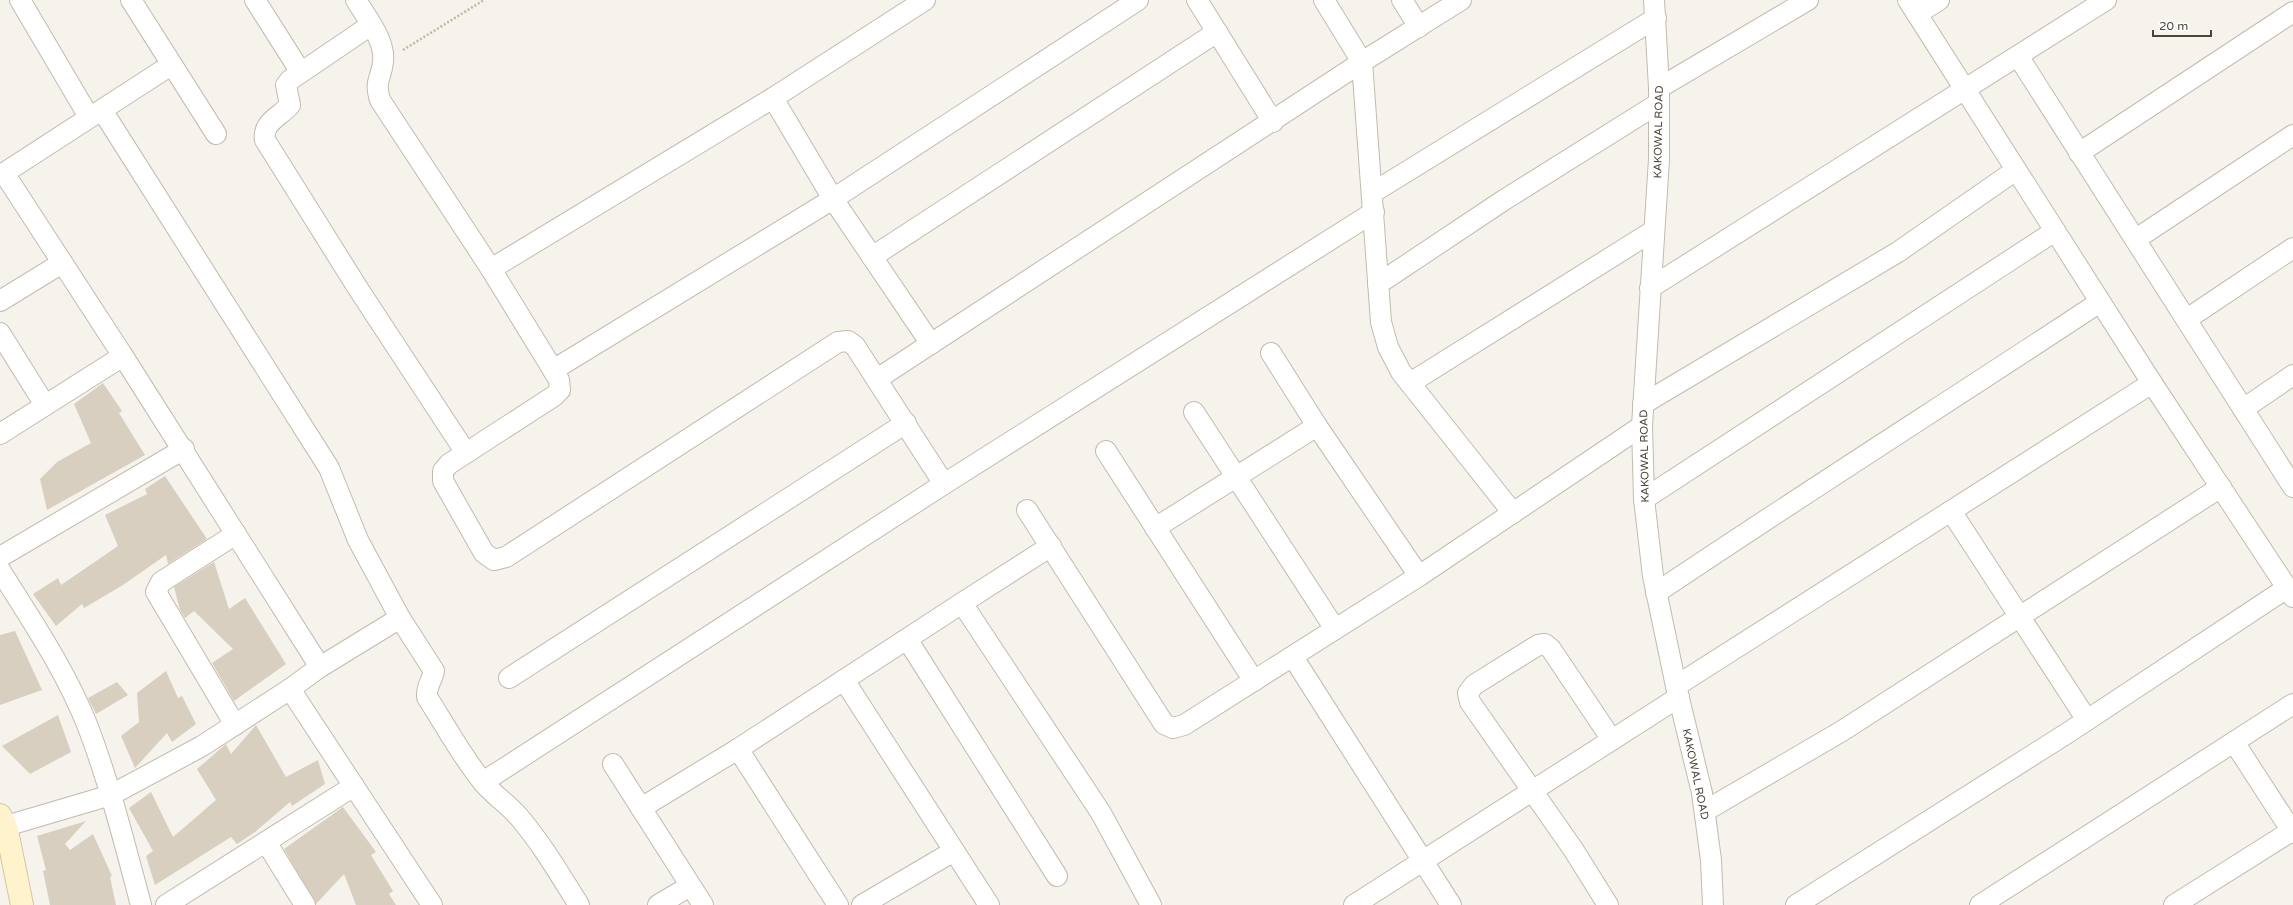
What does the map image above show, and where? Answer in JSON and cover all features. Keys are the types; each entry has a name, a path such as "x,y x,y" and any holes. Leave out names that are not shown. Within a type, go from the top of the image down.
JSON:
{"street":[{"path":"20,0 329,468 358,540 400,618 434,671 433,678 426,689 427,697 483,782 522,822 579,905"},
{"path":"131,0 216,134"},
{"path":"255,0 300,72"},
{"path":"356,0 371,25 383,52 383,62 376,86 380,100 491,269 559,380 560,390 554,396 448,464 442,471 443,481 484,554 494,560 506,557 838,342 848,341 855,346 944,484"},
{"path":"491,269 773,98 925,0"},
{"path":"553,370 833,199 1138,0"},
{"path":"1197,0 1273,122"},
{"path":"1324,0 1362,62 1381,322 1388,347 1401,372 1513,513"},
{"path":"1402,0 1419,26"},
{"path":"877,379 1273,122 1362,62 1461,0"},
{"path":"1378,284 1659,96 1808,0"},
{"path":"1796,905 1824,897 2087,720 2290,593 2152,383 1964,90 1913,7 1939,0"},
{"path":"1650,288 2106,0"},
{"path":"483,782 944,484 1373,203 1655,9"},
{"name":"KAKOWAL ROAD","path":"1655,9 1659,96 1659,159 1653,231 1642,426 1644,499 1656,593 1705,812 1711,860 1713,905"},
{"path":"2079,153 2293,12"},
{"path":"371,25 300,72 286,85 290,105 266,126 264,132 265,140 359,290 466,453"},
{"path":"872,257 1217,32"},
{"path":"2018,56 2293,487"},
{"path":"171,65 2,174 184,449 320,667"},
{"path":"773,98 833,199 931,344"},
{"path":"2136,239 2293,135"},
{"path":"1643,404 1904,248 2016,170"},
{"path":"1410,383 1653,231"},
{"path":"1644,499 2055,231"},
{"path":"2187,319 2293,248"},
{"path":"0,301 62,263"},
{"path":"1656,593 1809,490 1928,416 2100,302"},
{"path":"0,333 45,405"},
{"path":"1272,352 1317,426 1418,576"},
{"path":"0,434 123,356"},
{"path":"2243,409 2293,375"},
{"path":"1354,905 1612,740 1678,692 1951,511 2152,383"},
{"path":"1194,412 1335,629"},
{"path":"509,678 906,423"},
{"path":"1155,528 1317,426"},
{"path":"1027,510 1164,724 1173,728 1184,725 1293,657 1418,576 1642,426"},
{"path":"0,557 184,449"},
{"path":"1106,451 1254,681"},
{"path":"1705,812 1842,731 2022,617 2221,487"},
{"path":"1951,511 2022,617 2087,720"},
{"path":"235,725 156,592 161,582 236,534"},
{"path":"641,808 738,748 962,602 1051,546"},
{"path":"0,570 48,646 87,726 111,795 141,905"},
{"path":"962,602 1101,814 1151,905"},
{"path":"22,905 3,820 111,795 202,746 290,689 320,667 400,618"},
{"path":"907,639 1057,876"},
{"path":"1608,905 1573,849 1531,792 1470,702 1468,693 1474,685 1538,645 1545,644 1551,649 1612,740"},
{"path":"1293,657 1451,905"},
{"path":"844,680 989,905"},
{"path":"290,689 432,905"},
{"path":"1980,905 2293,704"},
{"path":"2174,905 2292,831 2234,742"},
{"path":"738,748 838,905"},
{"path":"613,764 703,905"},
{"path":"166,905 354,786"},
{"path":"266,842 305,905"},
{"path":"862,905 954,851"},
{"path":"658,905 690,886"}],"path":[{"path":"383,62 484,0"}],"building":[{"path":"103,383 122,411 119,413 145,455 47,510 40,479 57,462 91,443 74,404"},
{"path":"165,476 207,539 168,564 166,555 123,585 84,608 82,604 56,626 33,594 58,578 61,585 118,546 105,515 147,494 145,489"},
{"path":"214,562 229,609 245,598 286,664 234,701 212,663 233,649 194,611 185,618 180,610 174,587"},
{"path":"15,631 42,690 0,705 0,635"},
{"path":"166,671 178,698 182,696 196,724 172,742 167,733 135,768 121,736 139,722 137,693"},
{"path":"117,682 128,695 96,714 88,698"},
{"path":"58,715 71,752 30,774 2,746"},
{"path":"256,725 286,777 318,760 325,784 292,806 290,802 255,832 237,844 231,837 155,885 146,856 153,851 129,808 151,792 173,837 216,800 197,769 226,744 231,754"},
{"path":"343,807 376,852 371,855 393,891 389,894 396,905 356,905 344,874 316,904 284,849"},
{"path":"86,821 65,844 70,850 93,834 112,876 110,877 116,905 50,905 43,871 46,870 37,836"}]}
